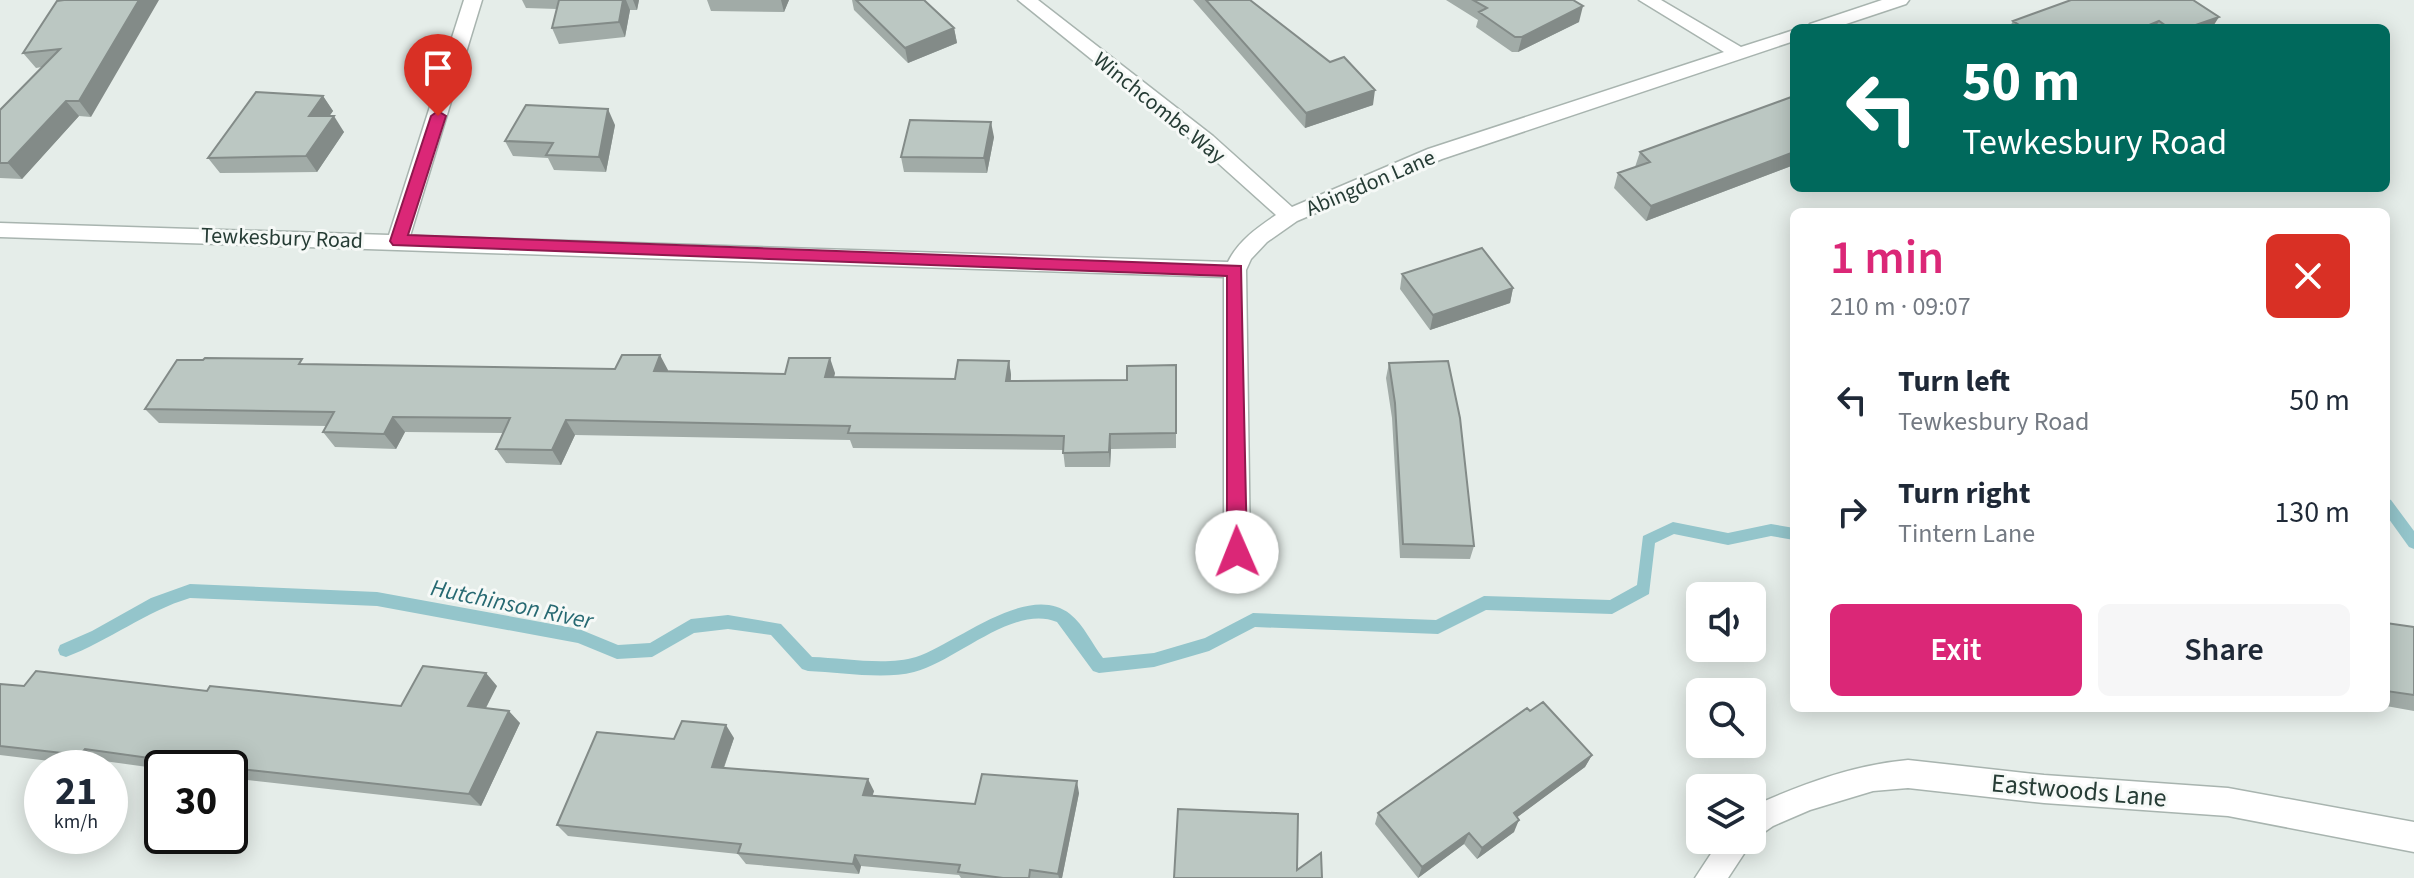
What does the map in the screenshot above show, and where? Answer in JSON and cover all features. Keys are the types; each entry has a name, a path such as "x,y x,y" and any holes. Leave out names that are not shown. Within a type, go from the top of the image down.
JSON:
{"street":[{"path":"398,241 473,0"},
{"name":"Winchcombe Way","path":"1027,0 1206,141 1290,216"},
{"path":"1648,0 1740,54"},
{"path":"1828,24 1900,0"},
{"name":"Abingdon Lane","path":"1235,270 1242,255 1260,237 1290,216 1435,154 1790,36"},
{"name":"Tewkesbury Road","path":"0,230 1235,270"},
{"path":"1235,270 1237,552"},
{"name":"Eastwoods Lane","path":"1766,815 1806,797 1873,777 1908,774 2044,789 2228,802 2414,837"},
{"path":"1710,878 1728,854"}],"building":[{"path":"139,0 79,101 66,101 8,163 0,163 0,110 60,49 23,53 57,1"},
{"path":"559,0 623,0 619,22 552,28"},
{"path":"856,0 924,0 954,28 905,48"},
{"path":"1206,0 1250,0 1330,62 1344,57 1375,90 1306,113"},
{"path":"1473,0 1573,0 1583,6 1522,37 1515,37 1479,12 1487,8"},
{"path":"2071,0 2193,0 2219,17 2199,24 2163,24 2159,21 2152,24 2018,24 2013,21"},
{"path":"256,92 323,96 309,116 334,116 306,156 208,158"},
{"path":"1790,97 1790,154 1651,206 1618,173 1650,162 1640,152"},
{"path":"526,105 608,109 599,157 546,155 553,143 505,141"},
{"path":"910,120 991,122 984,158 901,157"},
{"path":"1482,248 1513,288 1433,315 1402,274"},
{"path":"622,355 660,355 654,371 785,374 789,358 830,358 825,377 955,379 958,360 1009,361 1006,381 1127,380 1127,366 1176,365 1176,433 1110,434 1109,452 1063,453 1064,436 848,433 850,426 566,420 552,450 496,449 510,418 393,417 384,434 323,432 334,412 145,409 177,360 302,359 299,364 615,369"},
{"path":"1448,361 1460,418 1474,546 1403,544 1395,403 1389,363"},
{"path":"2390,624 2414,627 2414,695 2390,692"},
{"path":"423,666 486,673 468,706 509,711 469,794 248,770 248,750 144,750 144,757 128,755 128,750 36,750 0,746 0,684 24,686 36,671 207,691 210,686 401,706"},
{"path":"1543,702 1592,755 1514,813 1519,820 1482,848 1469,833 1422,867 1378,813 1527,708 1530,711"},
{"path":"682,721 726,725 712,767 868,779 863,795 975,804 982,774 1077,781 1058,874 1030,870 1029,878 1003,878 958,872 960,865 855,855 853,864 738,853 741,844 557,825 597,732 674,739"},
{"path":"1178,809 1298,814 1297,870 1321,853 1322,878 1174,878"}],"waterway":[{"name":"Hutchinson River","path":"2390,510 2414,543"},
{"name":"Hutchinson River","path":"66,650 83,644 156,603 190,591 377,599 579,636 617,652 652,650 691,626 728,622 775,629 808,664 878,667 914,665 1004,621 1041,611 1063,617 1099,666 1154,660 1209,644 1253,620 1438,627 1484,603 1612,607 1644,589 1648,540 1673,528 1728,539 1771,530 1790,533"}],"route":[{"path":"438,116 398,241 1235,270 1237,552"}]}
